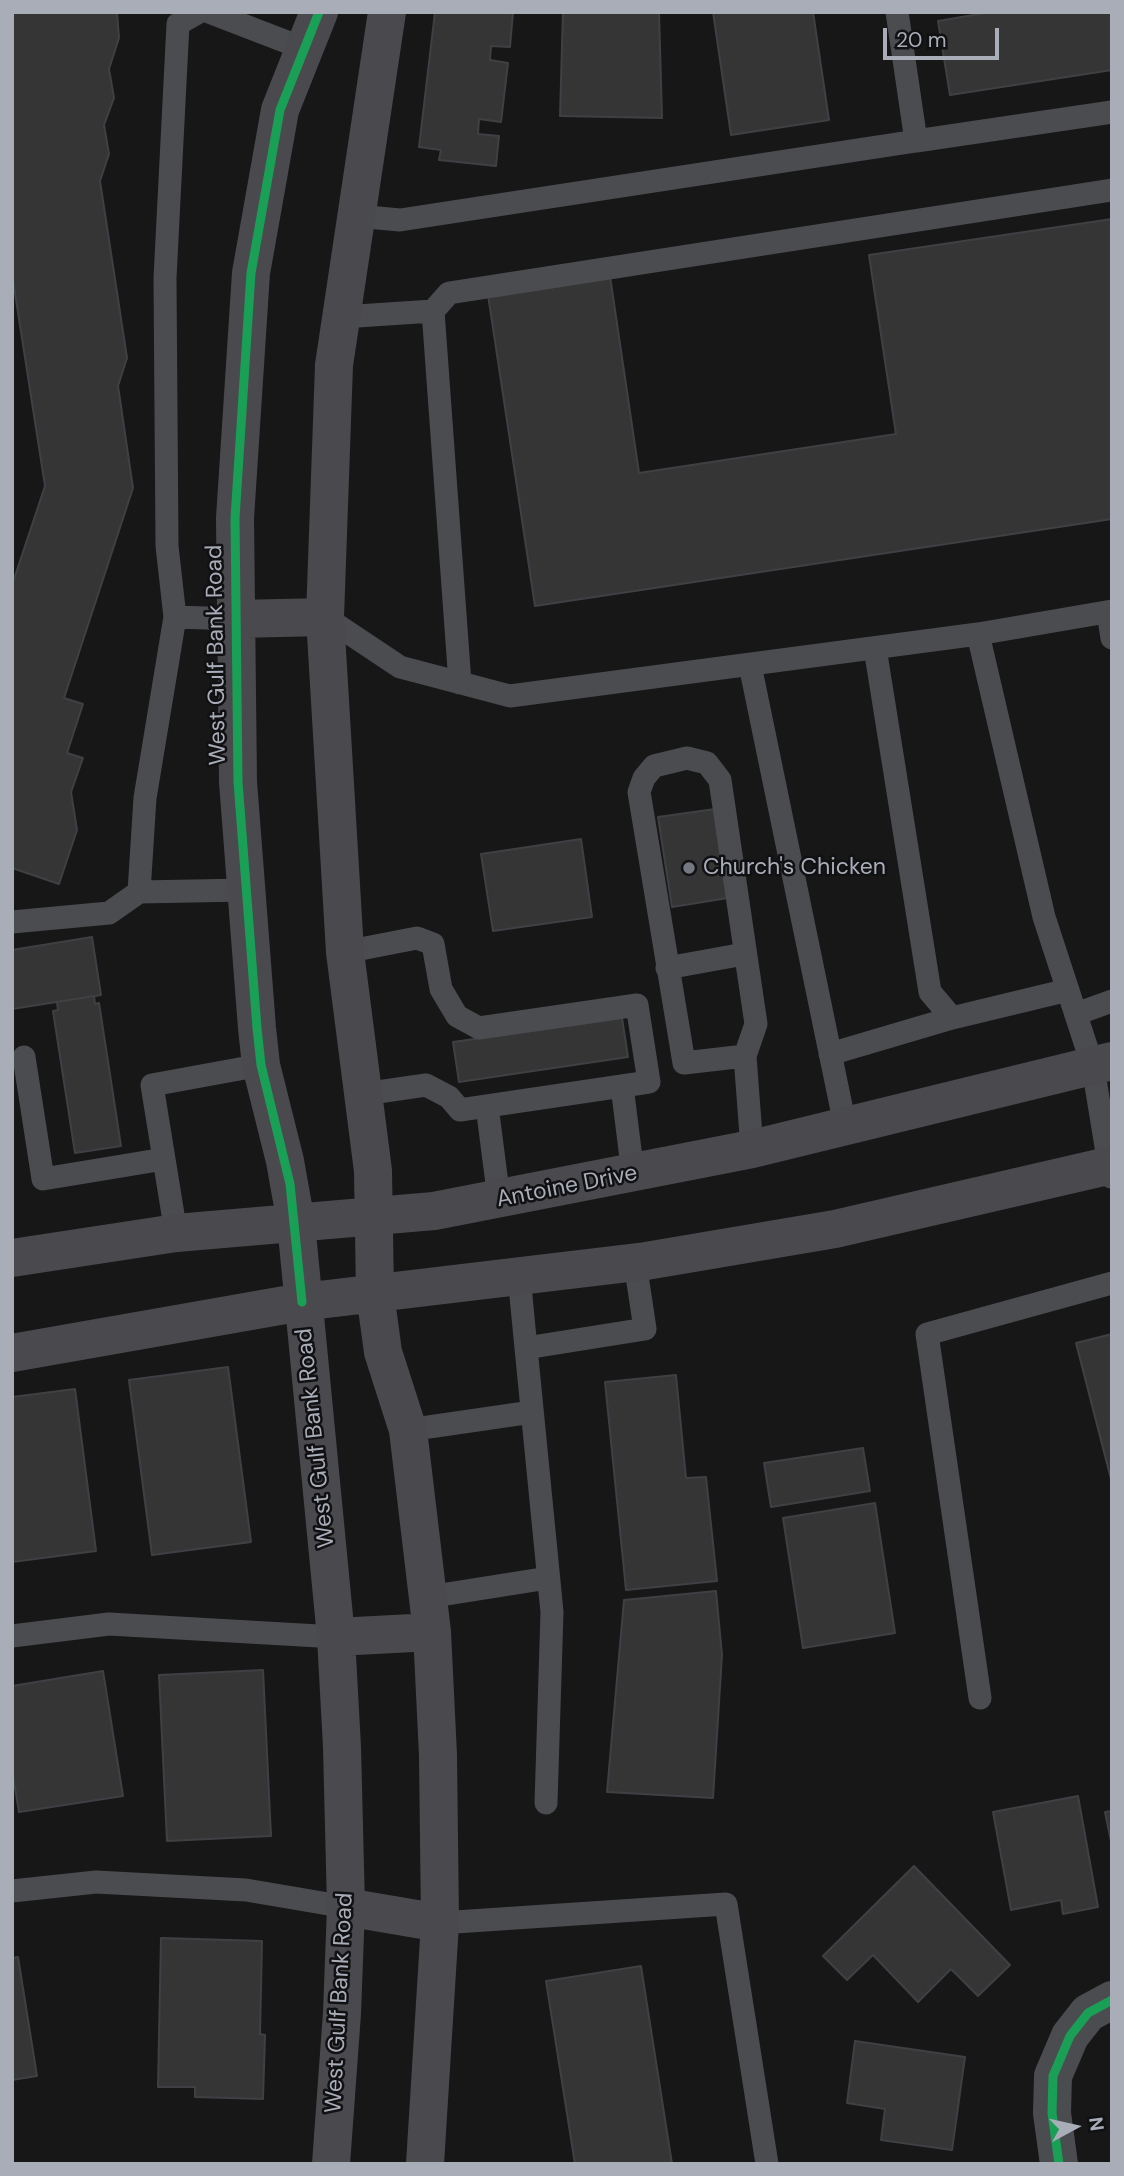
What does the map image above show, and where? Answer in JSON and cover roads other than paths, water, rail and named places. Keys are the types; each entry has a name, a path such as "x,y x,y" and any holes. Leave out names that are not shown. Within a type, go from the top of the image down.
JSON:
{"main road":[{"name":"West Gulf Bank Road","path":"319,12 281,110 251,273 235,518 238,782 261,1065 285,1161 296,1223 336,1637 346,1907 342,2012 331,2164"},
{"path":"387,12 334,365 326,617 345,952 375,1216 375,1293 383,1352 408,1430 430,1614 439,1755 440,1923 425,2164"},
{"path":"236,619 326,617"},
{"name":"Antoine Drive","path":"12,1258 176,1233 434,1211 752,1149 1102,1064"},
{"path":"12,1353 302,1302 635,1262 835,1228 1111,1171"},
{"path":"336,1637 430,1614"},
{"path":"346,1907 440,1923"}],"street":[{"path":"1059,2164 1052,2113 1054,2076 1070,2036 1088,2013 1112,2000"}],"lane":[{"path":"139,892 145,798 175,617 167,546 165,278 178,24 200,12"},
{"path":"209,12 304,49"},
{"path":"897,12 916,141"},
{"path":"356,216 400,220 1112,112"},
{"path":"460,683 433,311 449,292 1112,190"},
{"path":"342,317 433,311"},
{"path":"326,617 400,667 510,696 978,634 1110,612 1112,638"},
{"path":"175,617 236,619"},
{"path":"978,634 1044,917 1076,1014 1102,1064 1111,1171"},
{"path":"875,648 930,992 952,1018"},
{"path":"750,664 845,1125"},
{"path":"744,1056 684,1063 639,792 644,778 654,766 687,758 707,763 720,780 756,1024 744,1056 752,1149"},
{"path":"12,922 109,913 139,892 246,890"},
{"path":"345,952 417,939 433,944 441,989 457,1016 479,1028 636,1005 649,1082 460,1110 449,1097 426,1085 363,1094"},
{"path":"667,968 744,954"},
{"path":"830,1054 952,1018 1068,990"},
{"path":"1076,1014 1112,1001"},
{"path":"24,1057 43,1180 164,1158"},
{"path":"176,1233 152,1085 261,1065"},
{"path":"622,1086 633,1174"},
{"path":"487,1106 499,1199"},
{"path":"526,1348 645,1329 635,1262"},
{"path":"519,1276 552,1612 546,1803"},
{"path":"980,1698 927,1334 1112,1283"},
{"path":"408,1430 532,1412"},
{"path":"430,1614 548,1578"},
{"path":"12,1636 109,1624 336,1637"},
{"path":"12,1891 96,1882 246,1890 346,1907"},
{"path":"440,1923 726,1904 767,2164"}],"place":[{"name":"Church's Chicken","path":"689,868"}]}
